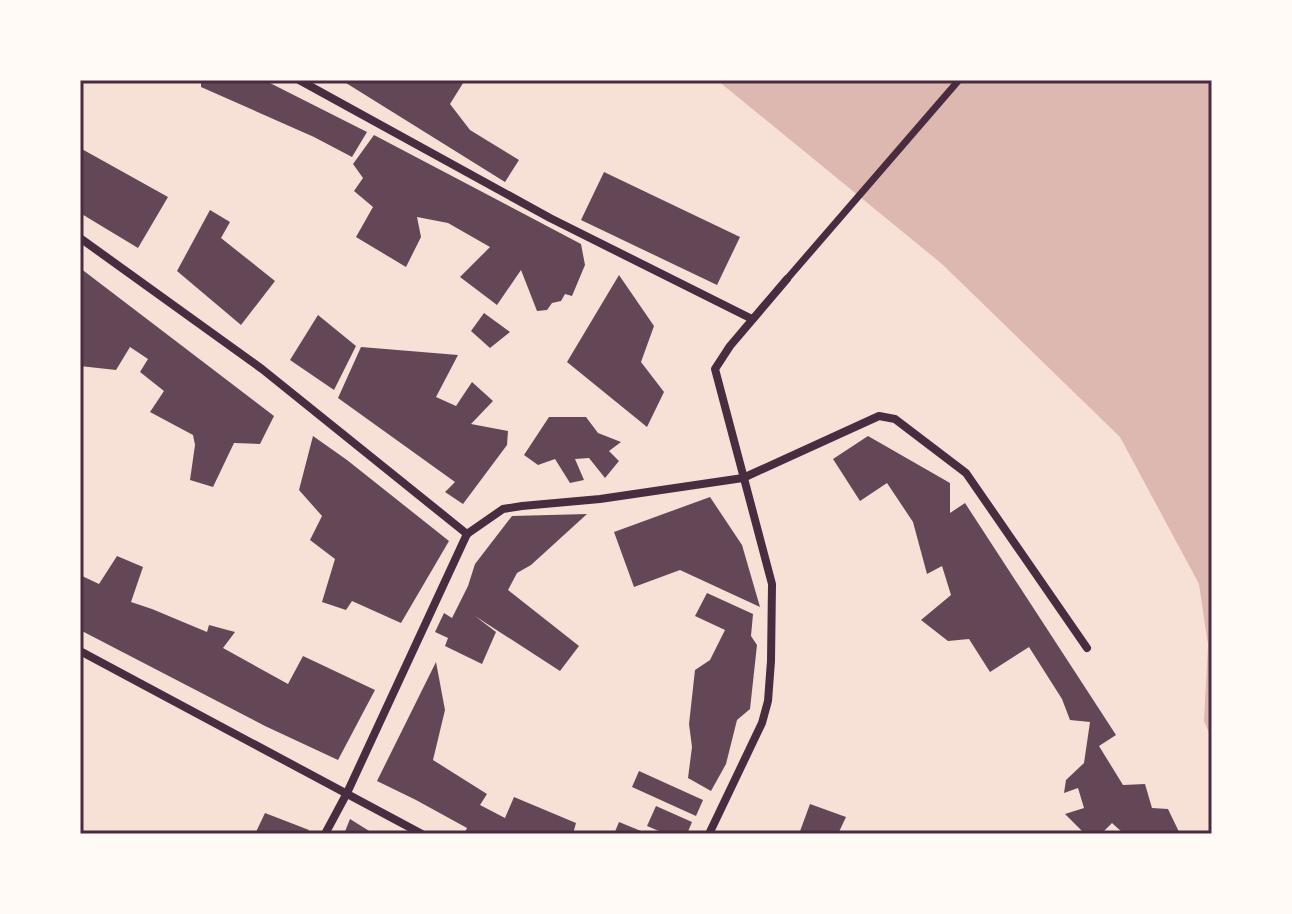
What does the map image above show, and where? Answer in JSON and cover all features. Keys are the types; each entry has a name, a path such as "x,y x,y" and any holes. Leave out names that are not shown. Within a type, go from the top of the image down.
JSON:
{"street":[{"path":"299,80 550,218 752,319"},
{"path":"709,834 762,723 768,701 772,584 714,373 718,361 752,319 959,80"},
{"path":"80,238 262,369 467,534"},
{"path":"325,834 467,534 503,509 600,499 743,478 879,416 895,419 966,473 1087,648"},
{"path":"80,651 422,834"}],"shaded area":[{"path":"717,80 1212,80 1212,740 1204,721 1208,645 1199,584 1120,437 942,264"}],"building":[{"path":"201,80 264,80 367,132 352,157 201,87"},
{"path":"347,80 436,80 438,83 439,80 465,80 450,104 470,130 519,160 505,182 346,83"},
{"path":"374,135 581,244 585,265 572,296 565,294 561,301 552,303 547,310 537,311 521,270 497,305 460,277 490,247 448,223 417,217 421,237 406,267 356,237 373,207 354,191 363,178 353,164"},
{"path":"80,148 168,197 138,248 80,213"},
{"path":"604,172 740,237 717,285 581,220"},
{"path":"210,210 230,222 221,238 275,281 241,325 177,271"},
{"path":"80,268 274,416 260,444 234,443 213,487 190,480 195,445 193,435 150,412 164,391 140,372 148,359 130,347 116,370 80,366"},
{"path":"619,275 654,326 641,362 664,392 647,427 567,362"},
{"path":"484,313 510,332 490,348 471,331"},
{"path":"318,315 356,346 334,390 290,360"},
{"path":"361,347 458,355 436,397 456,406 472,382 493,401 471,424 508,431 507,445 463,504 445,492 455,482 338,398"},
{"path":"549,417 586,417 598,433 621,442 609,451 619,461 605,478 589,458 575,459 584,480 570,483 555,459 538,465 524,455"},
{"path":"313,436 449,541 401,623 352,601 346,610 322,602 335,559 310,540 322,516 299,490"},
{"path":"868,436 950,483 950,513 965,503 1116,735 1099,746 1123,785 1145,784 1152,808 1168,809 1180,834 1124,834 1112,823 1101,834 1085,834 1065,814 1084,808 1078,788 1064,793 1066,780 1084,763 1090,722 1070,720 1062,699 1029,647 990,672 969,639 948,641 921,620 951,595 942,566 927,574 913,522 887,483 860,501 833,459"},
{"path":"710,497 742,545 760,607 680,570 634,587 614,532"},
{"path":"587,514 531,565 517,573 508,590 579,646 560,671 475,616 496,632 482,664 445,646 448,638 435,632 444,613 452,618 475,564 512,516"},
{"path":"117,556 143,567 131,602 207,632 209,625 235,632 223,648 288,684 303,656 375,690 338,760 265,726 80,630 80,575 99,584"},
{"path":"707,593 753,614 751,636 757,645 750,709 737,720 726,764 711,791 688,778 692,747 689,724 695,670 710,660 725,630 695,616"},
{"path":"436,662 445,710 433,760 487,794 480,805 505,818 514,797 576,823 573,834 464,834 467,828 377,781"},
{"path":"639,771 703,800 696,816 632,787"},
{"path":"810,804 846,817 838,834 799,834"},
{"path":"656,806 692,822 687,834 666,834 647,826"},
{"path":"265,813 309,830 307,834 255,834"},
{"path":"350,819 374,834 344,834"},
{"path":"619,822 641,831 639,834 614,834"}]}
